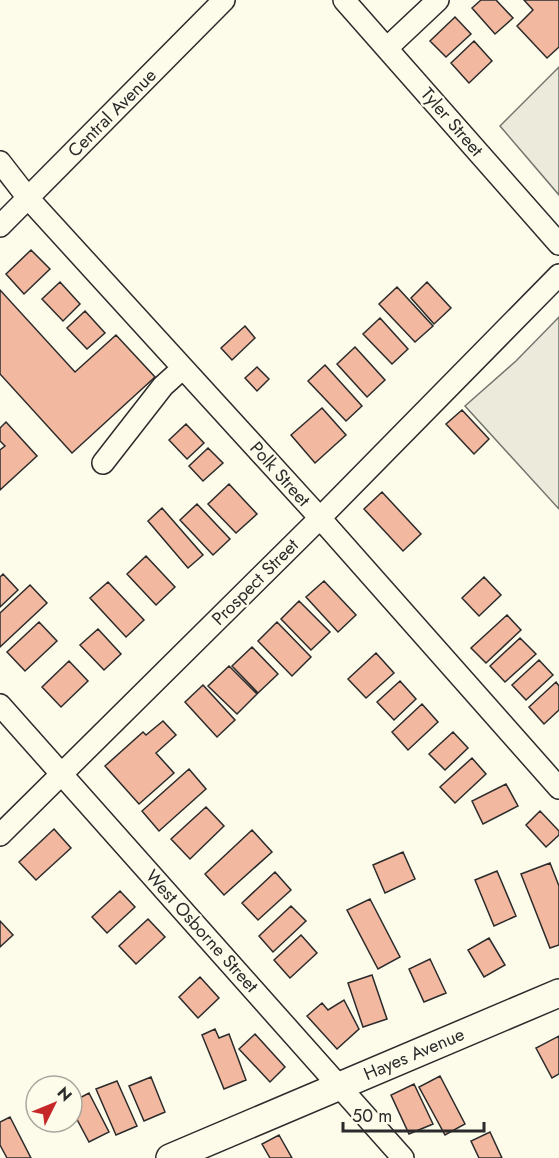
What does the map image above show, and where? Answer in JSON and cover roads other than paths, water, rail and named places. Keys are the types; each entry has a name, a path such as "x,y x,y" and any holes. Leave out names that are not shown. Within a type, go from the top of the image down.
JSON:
{"main road":[{"name":"Hayes Avenue","path":"170,1158 559,993"}],"street":[{"name":"Central Avenue","path":"0,226 224,0"},
{"name":"Tyler Street","path":"344,0 559,244"},
{"path":"387,48 438,0"},
{"name":"Polk Street","path":"0,162 28,198 320,518 559,788"},
{"name":"Prospect Street","path":"0,835 320,518 559,274"},
{"path":"104,463 164,386 183,368"},
{"name":"West Osborne Street","path":"0,705 403,1158"}]}
